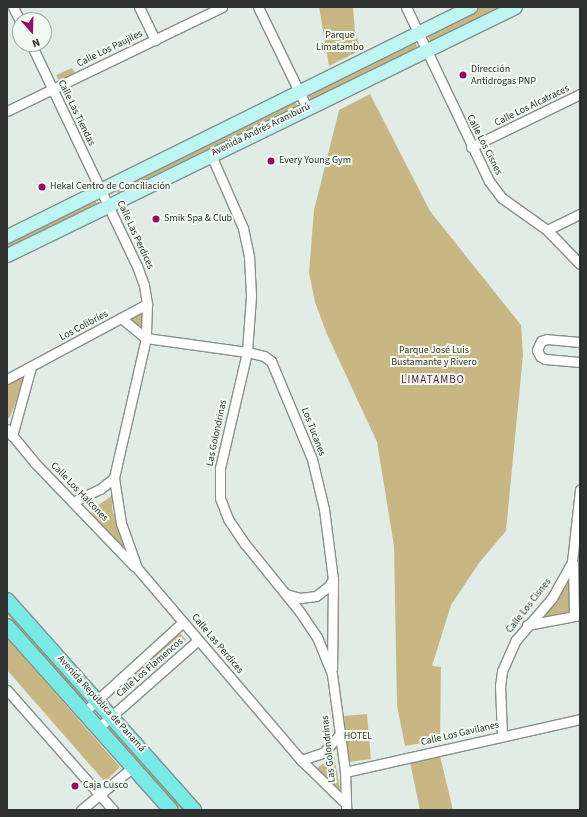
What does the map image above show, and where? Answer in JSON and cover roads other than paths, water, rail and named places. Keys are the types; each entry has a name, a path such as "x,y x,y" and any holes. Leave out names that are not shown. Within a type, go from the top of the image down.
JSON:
{"main road":[{"name":"Avenida Andrés Aramburú","path":"7,236 102,191 470,7"},
{"name":"Avenida Andrés Aramburú","path":"7,255 515,7"},
{"name":"Avenida República de Panamá","path":"7,600 194,810"},
{"name":"Avenida República de Panamá","path":"7,626 171,810"}],"street":[{"path":"139,7 155,40"},
{"name":"Calle Los Paujiles","path":"7,111 222,7"},
{"path":"258,7 307,108"},
{"name":"Calle Los Cisnes","path":"406,7 425,51 489,181 502,198 547,230 580,264"},
{"name":"Calle Las Tiendas","path":"35,52 102,191"},
{"name":"Calle Los Alcatraces","path":"471,147 580,94"},
{"name":"Las Golondrinas","path":"211,155 239,215 248,248 251,324 247,352 220,468 220,498 228,519 245,544 314,631 332,674 339,736 345,772 345,806"},
{"name":"Calle Las Perdices","path":"102,191 142,276 147,304 146,338 114,478 121,522 137,568 301,760 345,806"},
{"path":"547,230 580,214"},
{"name":"Los Colibríes","path":"7,379 147,304"},
{"path":"121,318 146,338"},
{"name":"Los Tucanes","path":"146,338 247,352 264,356 271,361 312,459 324,510 333,579 332,674"},
{"path":"580,342 547,339 539,344 537,350 540,356 545,359 580,362"},
{"path":"10,432 31,367"},
{"name":"Calle Los Halcones","path":"10,432 35,463 74,501 137,568"},
{"path":"74,501 100,489 114,478"},
{"name":"Calle Los Cisnes","path":"577,615 572,562 580,489"},
{"name":"Calle Los Cisnes","path":"502,735 500,686 502,671 516,640 527,625 552,598 572,562"},
{"path":"285,593 300,598 316,596 326,589 333,579"},
{"path":"527,625 577,615"},
{"name":"Calle Los Flamencos","path":"84,712 183,622"},
{"name":"Calle Los Flamencos","path":"98,728 198,640"},
{"path":"7,690 113,810"},
{"name":"Calle Los Gavilanes","path":"345,772 580,718"},
{"path":"301,760 323,753 339,736"},
{"path":"81,810 100,796 133,767"}],"place":[{"name":"Dirección Antidrogas PNP","path":"463,75"},
{"name":"Every Young Gym","path":"271,161"},
{"name":"Hekal Centro de Conciliación","path":"42,187"},
{"name":"Smik Spa & Club","path":"156,219"},
{"name":"Caja Cusco","path":"75,786"}],"district":[{"name":"LIMATAMBO","path":"433,380"}],"park label":[{"name":"Parque Limatambo","path":"340,40"},
{"name":"Parque José Luis Bustamante y Rivero","path":"434,356"},
{"name":"HOTEL","path":"358,737"}]}
